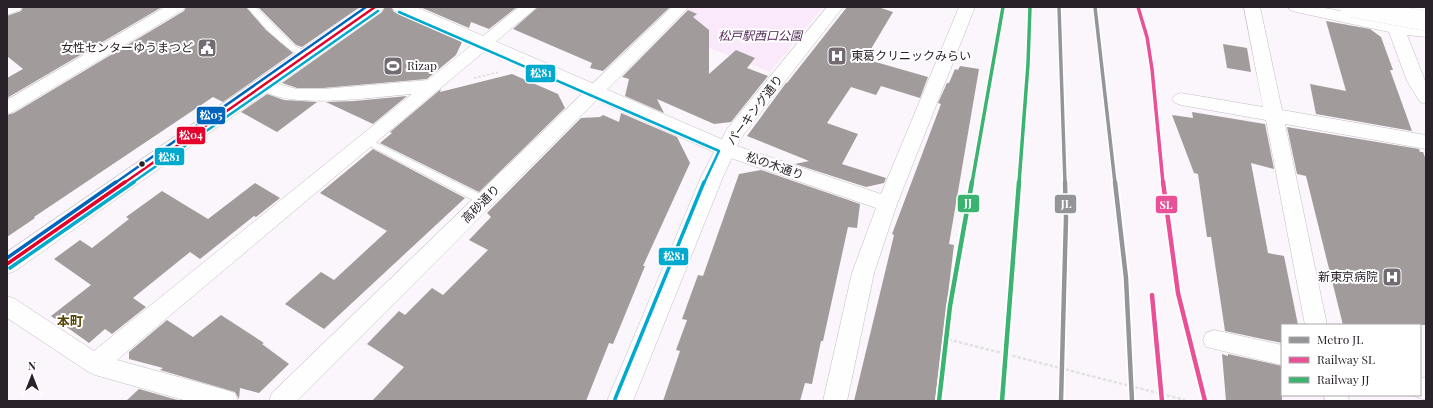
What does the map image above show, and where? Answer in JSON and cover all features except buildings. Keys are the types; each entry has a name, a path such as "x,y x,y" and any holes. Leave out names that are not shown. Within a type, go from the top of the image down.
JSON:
{"street":[{"path":"7,10 14,7"},
{"path":"7,108 177,7"},
{"path":"7,264 375,7"},
{"name":"松の木通り","path":"401,7 726,149 887,204"},
{"path":"95,364 529,7"},
{"name":"高砂通り","path":"281,401 681,7"},
{"name":"パーキング通り","path":"620,401 712,177 734,134 835,7"},
{"path":"835,401 863,273 887,204 967,7"},
{"path":"1252,7 1316,324"},
{"path":"1296,7 1397,28 1426,32"},
{"path":"1350,7 1426,21"},
{"path":"1389,7 1416,81 1426,98"},
{"path":"1408,7 1426,10"},
{"path":"266,84 277,90 304,95 371,92 432,86"},
{"path":"1181,99 1426,142"},
{"path":"7,306 95,364 226,401"},
{"path":"1214,340 1281,355"}],"lane":[{"path":"251,7 292,48 307,54"},
{"path":"367,141 484,202"}],"path":[{"path":"943,338 1184,400"}],"green space":[{"name":"松戸駅西口公園","path":"691,7 823,7 770,72 667,31"}],"metro line":[{"name":"JL","path":"1059,7 1066,218 1061,401"},
{"name":"JL","path":"1095,7 1126,278 1132,401"}],"rail line":[{"name":"JJ","path":"939,401 950,306 1003,7"},
{"name":"JJ","path":"1002,401 1028,64 1030,7"},
{"name":"SL","path":"1138,7 1147,37 1152,69 1160,159 1178,293 1205,401"},
{"name":"SL","path":"1152,295 1162,401"}],"transit line":[{"name":"松05","path":"7,258 366,7"},
{"name":"松04","path":"7,264 375,7"},
{"name":"松81","path":"10,268 378,11"},
{"name":"松81","path":"399,12 719,151 707,175 615,399"}],"place":[{"name":"女性センターゆうまつど","path":"207,48"},
{"name":"東葛クリニックみらい","path":"837,56"},
{"name":"Rizap","path":"393,66"},
{"name":"新東京病院","path":"1392,277"}],"district":[{"name":"本町","path":"70,321"}]}
